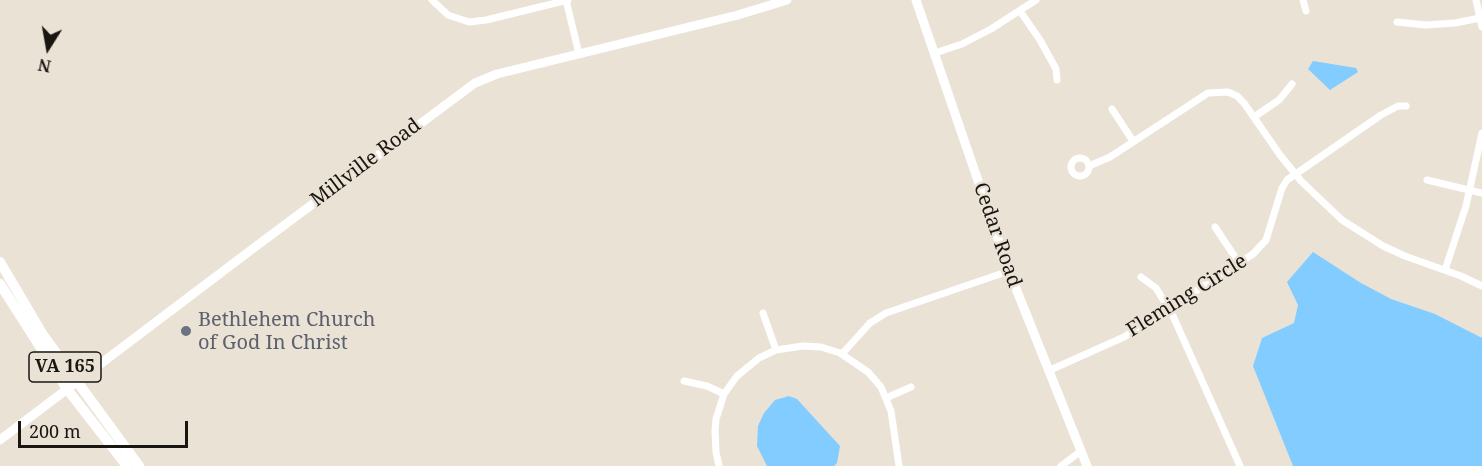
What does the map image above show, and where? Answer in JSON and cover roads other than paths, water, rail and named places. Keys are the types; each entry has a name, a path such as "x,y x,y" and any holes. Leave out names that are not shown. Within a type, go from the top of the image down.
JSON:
{"main road":[{"name":"VA 165","path":"0,262 43,335 139,466"},
{"name":"VA 165","path":"0,284 67,389 127,466"}],"street":[{"path":"432,0 448,15 469,22 567,0 579,54"},
{"name":"Millville Road","path":"0,440 475,83 497,74 738,15 787,0"},
{"name":"Cedar Road","path":"916,0 1009,271 1087,466"},
{"path":"935,53 971,39 1036,0"},
{"path":"1304,0 1306,11"},
{"path":"1476,0 1482,27"},
{"path":"1020,11 1056,69 1057,80"},
{"path":"1396,22 1426,25 1480,18"},
{"path":"1254,117 1279,100 1292,84"},
{"path":"1089,166 1110,157 1208,93 1228,92 1237,96 1294,174 1318,200 1358,231 1405,256 1482,286"},
{"name":"Fleming Circle","path":"1048,371 1124,337 1261,247 1266,240 1282,188 1287,180 1381,115 1398,106 1406,106"},
{"path":"1112,109 1133,141"},
{"path":"1445,270 1470,190 1482,133"},
{"path":"1427,180 1482,193"},
{"path":"1215,227 1239,263"},
{"path":"842,354 870,323 886,313 1009,271"},
{"path":"1141,277 1156,288 1169,309 1240,466"},
{"path":"763,313 776,350"},
{"path":"719,466 715,430 717,412 724,394 737,376 753,362 776,350 803,346 821,347 842,354 867,372 881,387 894,427 899,466"},
{"path":"684,381 707,386 724,394"},
{"path":"886,398 912,387"},
{"path":"1061,466 1081,451"}],"water":[{"path":"1313,61 1356,68 1358,72 1330,90 1308,69"},
{"path":"1313,252 1391,299 1435,314 1482,338 1482,466 1293,466 1253,366 1262,338 1294,323 1298,305 1287,282"},
{"path":"789,396 797,399 840,446 837,463 834,466 767,466 757,446 758,426 764,413 775,400"}],"place":[{"name":"Bethlehem Church of God In Christ","path":"186,331"}]}
